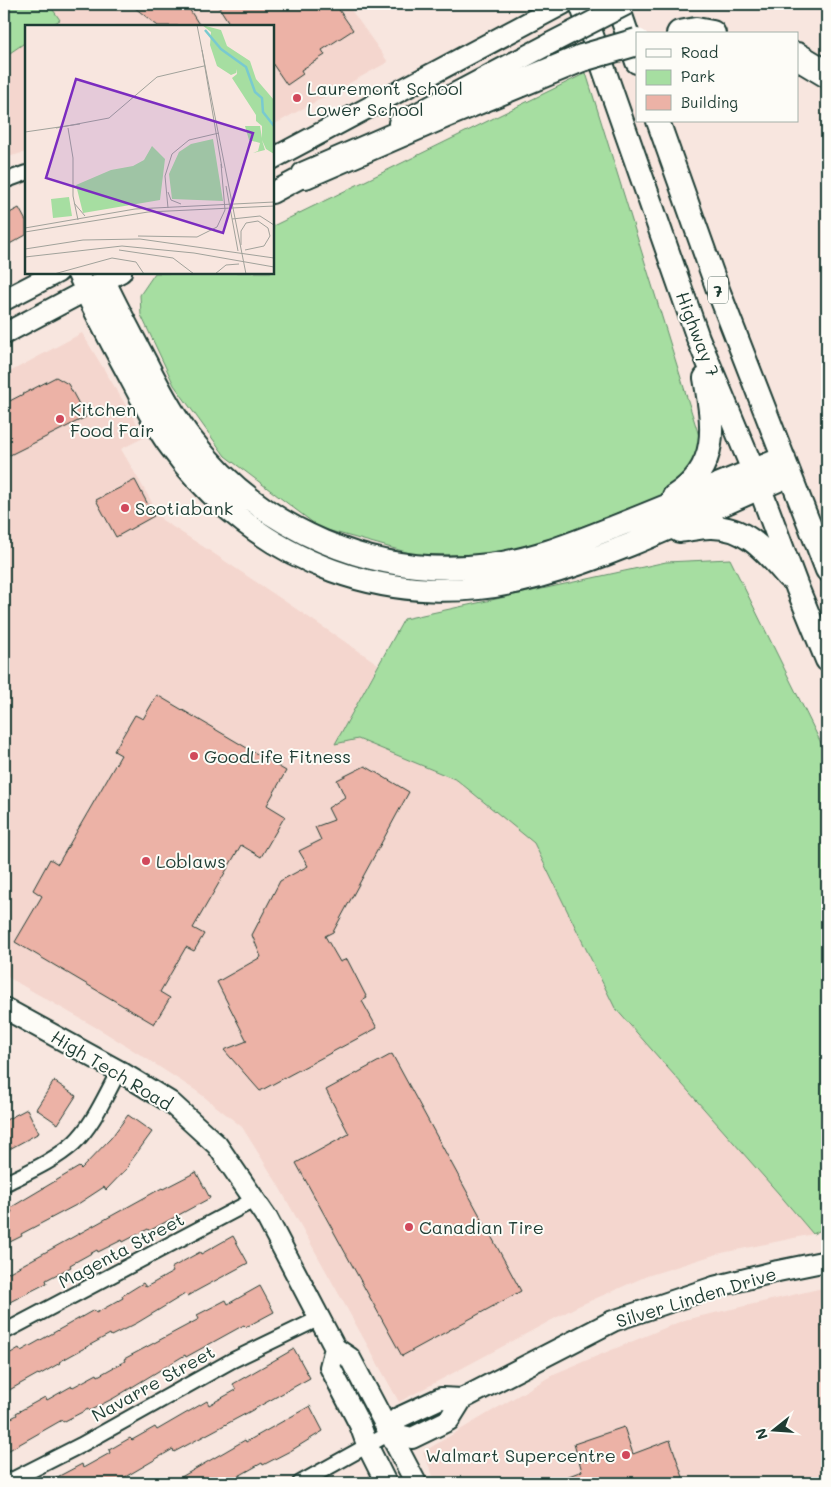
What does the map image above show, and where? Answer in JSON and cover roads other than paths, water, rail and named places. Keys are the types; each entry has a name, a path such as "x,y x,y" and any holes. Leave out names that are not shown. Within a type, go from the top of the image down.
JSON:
{"highway":[{"path":"306,175 446,114 582,58 636,42"},
{"path":"798,57 827,74"}],"main road":[{"name":"Highway 7","path":"581,4 698,338 757,479 797,587 827,660"},
{"path":"616,4 636,59"},
{"name":"Highway 7","path":"658,122 717,287 827,570"},
{"path":"97,278 145,403 171,447 220,503 252,528 276,545 309,561 348,576 384,585 426,590 460,590 496,586 534,578 576,566 647,526 787,466"},
{"path":"647,526 699,474 711,444 712,418 698,338"},
{"path":"647,526 723,527 739,531 763,548 797,587"}],"street":[{"path":"274,158 562,4"},
{"path":"274,191 430,106 627,4"},
{"path":"4,181 25,174"},
{"path":"4,300 54,274"},
{"path":"4,334 97,278"},
{"name":"High Tech Road","path":"4,1008 119,1071 170,1102 217,1145 267,1218 335,1348 350,1358 416,1483"},
{"path":"4,1184 47,1162 75,1142 100,1105 119,1071"},
{"name":"Magenta Street","path":"4,1332 254,1200"},
{"name":"Silver Linden Drive","path":"300,1483 368,1447 390,1433 398,1418 441,1398 462,1399 613,1322 714,1287 827,1261"},
{"name":"Navarre Street","path":"6,1483 80,1445 231,1360 320,1318"},
{"path":"335,1348 330,1366 360,1425 368,1447 386,1483"}],"place":[{"name":"Lauremont School Lower School","path":"297,98"},
{"name":"Kitchen Food Fair","path":"60,419"},
{"name":"Scotiabank","path":"125,508"},
{"name":"GoodLife Fitness","path":"194,756"},
{"name":"Loblaws","path":"146,861"},
{"name":"Canadian Tire","path":"409,1227"},
{"name":"Walmart Supercentre","path":"626,1455"}]}
